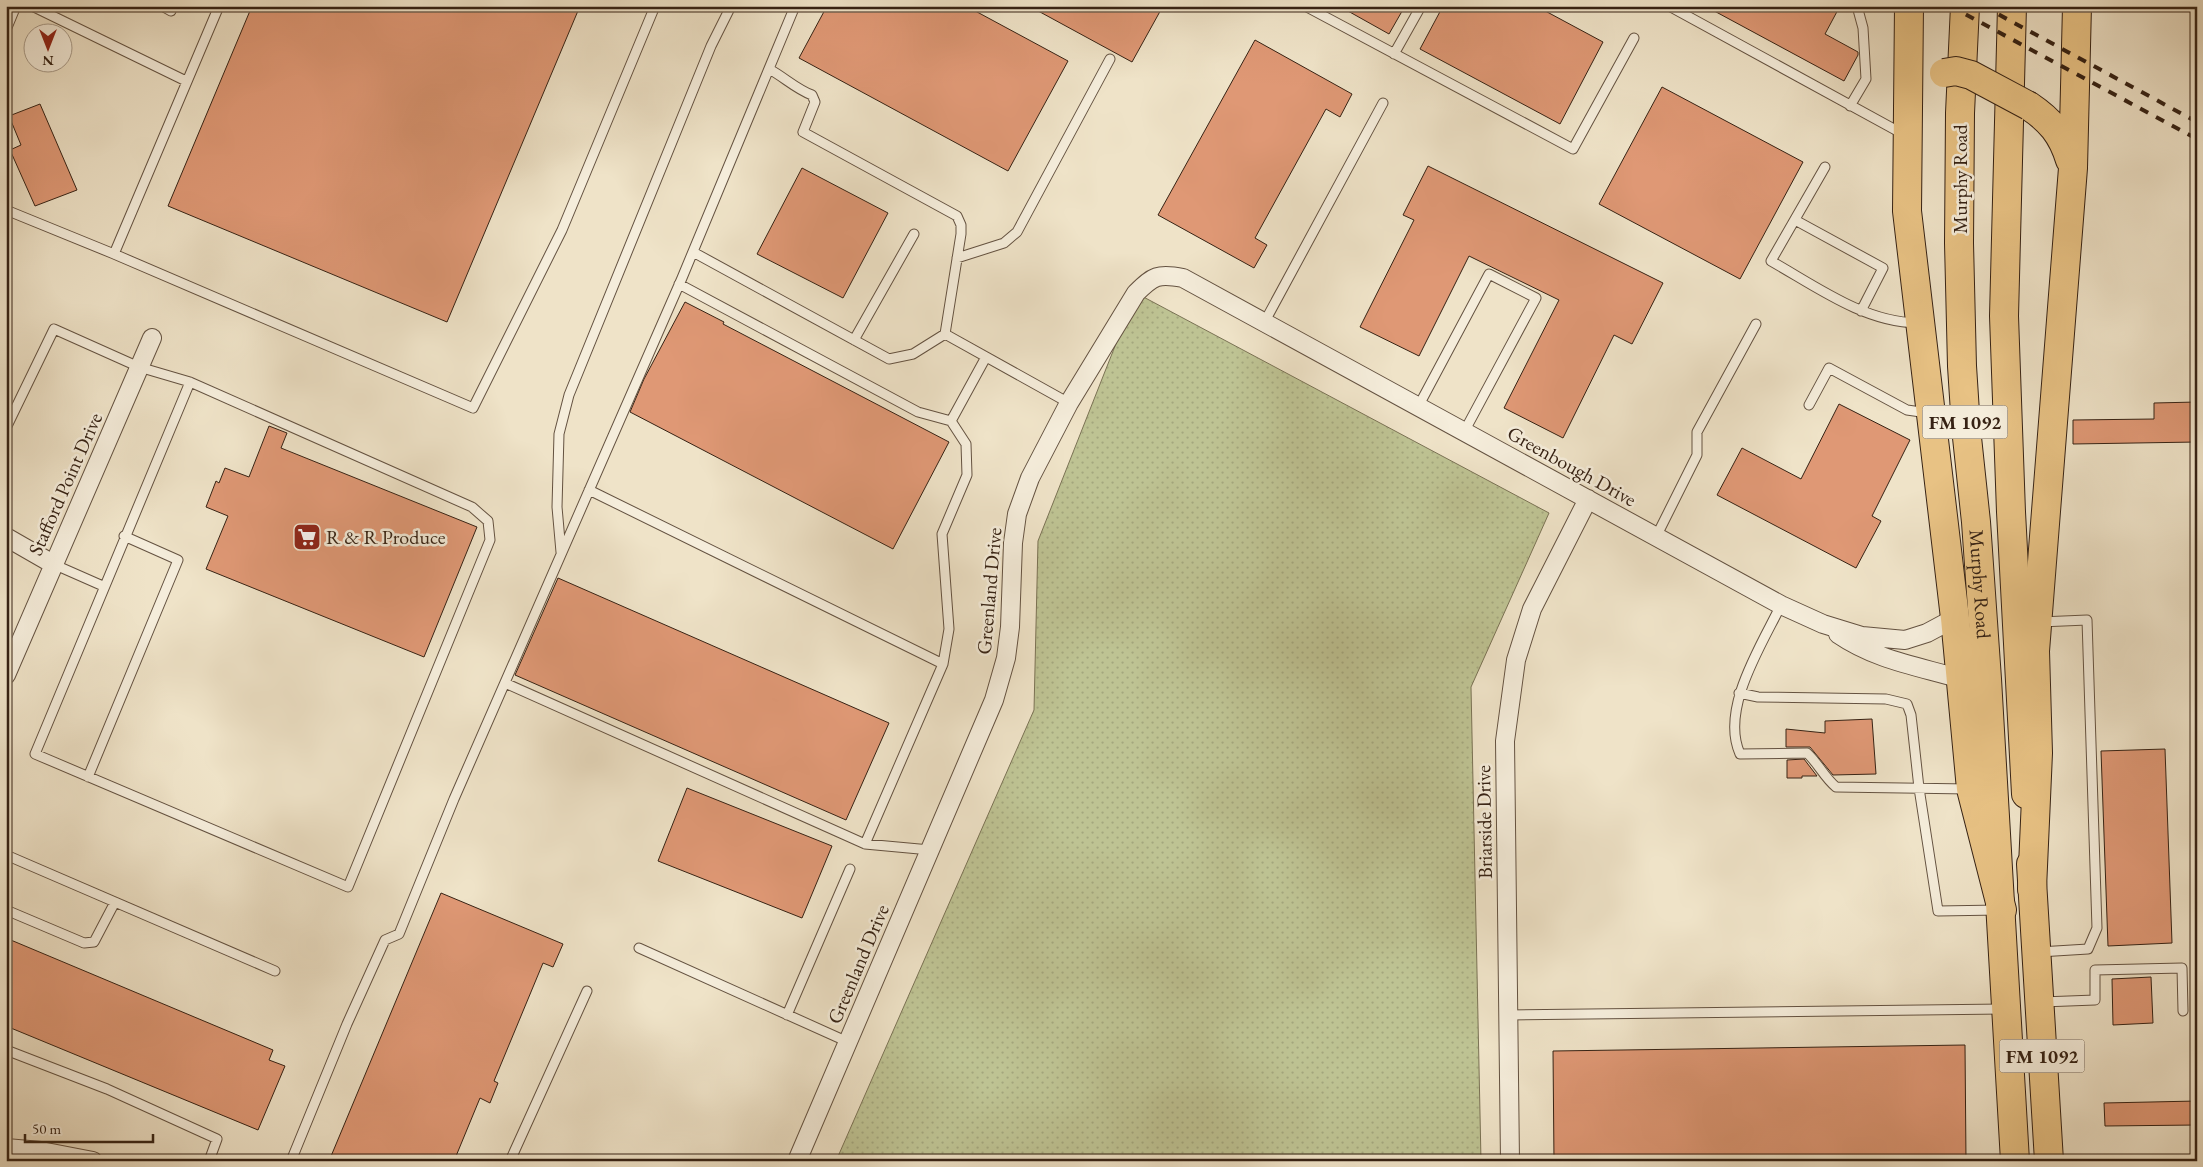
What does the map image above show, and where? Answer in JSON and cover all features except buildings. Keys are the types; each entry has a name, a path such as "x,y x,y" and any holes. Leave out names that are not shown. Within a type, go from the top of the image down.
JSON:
{"main road":[{"path":"1909,6 1906,211 1955,618 1971,789 2001,899 2011,904 2020,970 2027,990 2039,1002"},
{"name":"Murphy Road","path":"1965,6 1960,113 1959,203 1962,366 1978,552 2001,899 2015,1161"},
{"name":"Murphy Road","path":"2012,6 2004,316 2011,512 2048,1161"},
{"path":"2032,889 2038,753 2035,651 2073,168 2077,6"},
{"path":"2076,42 2097,6"},
{"path":"1908,100 1930,78 1944,72 1956,71 1971,75 2029,106 2056,128 2065,143 2073,168"},
{"path":"2006,1009 2022,1023 2028,1046 2036,1109 2046,1129"}],"street":[{"name":"Greenland Drive","path":"797,1161 994,700 1006,658 1010,628 1013,543 1017,514 1030,478 1069,403 1136,293 1149,280 1164,274 1183,278 1301,343"},
{"name":"Stafford Point Drive","path":"6,675 152,338"},
{"name":"Greenbough Drive","path":"1301,343 1781,605 1823,624 1862,636 1905,640 1928,633 1955,618"},
{"name":"Briarside Drive","path":"1510,1161 1505,741 1516,660 1532,610 1588,500"},
{"path":"6,537 53,564"},
{"name":"Greenbough Drive","path":"1823,624 1858,648 1896,662 1961,679"},
{"path":"6,1148 41,1151 94,1161"}],"lane":[{"path":"6,30 16,6"},
{"path":"32,6 186,81"},
{"path":"162,6 171,11 173,6"},
{"path":"114,254 186,81 220,6"},
{"path":"6,210 114,254 473,408 562,230 655,6"},
{"path":"561,554 557,507 559,434 569,395 711,46 731,6"},
{"path":"291,1161 385,940 399,934 454,799 693,252 795,6"},
{"path":"1305,6 1573,149 1634,38"},
{"path":"1394,54 1421,6"},
{"path":"1669,6 1907,137"},
{"path":"1850,106 1866,79 1863,28 1857,6"},
{"path":"958,258 1004,243 1017,232 1110,59"},
{"path":"693,252 889,359 913,354 945,334 958,258 961,225 957,216 803,132 815,102 812,95 801,91 782,76 769,69"},
{"path":"1264,323 1384,103"},
{"path":"1826,167 1771,262 1861,311 1884,320 1920,323"},
{"path":"1795,220 1883,268 1861,311"},
{"path":"854,340 914,234"},
{"path":"1418,407 1489,274 1536,298 1464,432"},
{"path":"679,284 918,412 951,421 966,444 967,475 942,534 949,629 943,664 865,844"},
{"path":"1656,537 1697,455 1697,432 1756,324"},
{"path":"7,426 54,329 139,367 190,382 472,507 488,521 490,540 348,887 34,754 190,382"},
{"path":"945,334 1069,403"},
{"path":"951,421 986,357"},
{"path":"1810,405 1829,368 1907,410 1930,414"},
{"path":"589,490 943,664"},
{"path":"88,777 178,560 124,536"},
{"path":"53,564 103,586"},
{"path":"1781,605 1740,693 1734,715 1736,745 1740,754 1807,753 1826,778 1836,787 1971,789"},
{"path":"2036,952 2088,949 2097,928 2087,620 2037,622"},
{"path":"505,683 865,844 930,850"},
{"path":"1740,693 1758,697 1886,698 1907,704 1911,715 1919,788 1938,912 2001,899"},
{"path":"6,855 275,971"},
{"path":"787,1015 850,869"},
{"path":"6,910 84,943 94,942 115,902"},
{"path":"639,948 848,1042"},
{"path":"2039,1002 2095,1000 2095,970 2182,968 2183,1011"},
{"path":"510,1161 587,991"},
{"path":"1508,1015 2006,1009"},
{"path":"6,1050 108,1089 217,1139 209,1161"}],"green space":[{"path":"1136,293 1549,513 1471,687 1481,1161 836,1161 1034,710 1038,541"}],"railway":[{"path":"1950,6 2197,139"},
{"path":"1983,6 2197,122"}],"place":[{"name":"R & R Produce","path":"307,537"}]}
